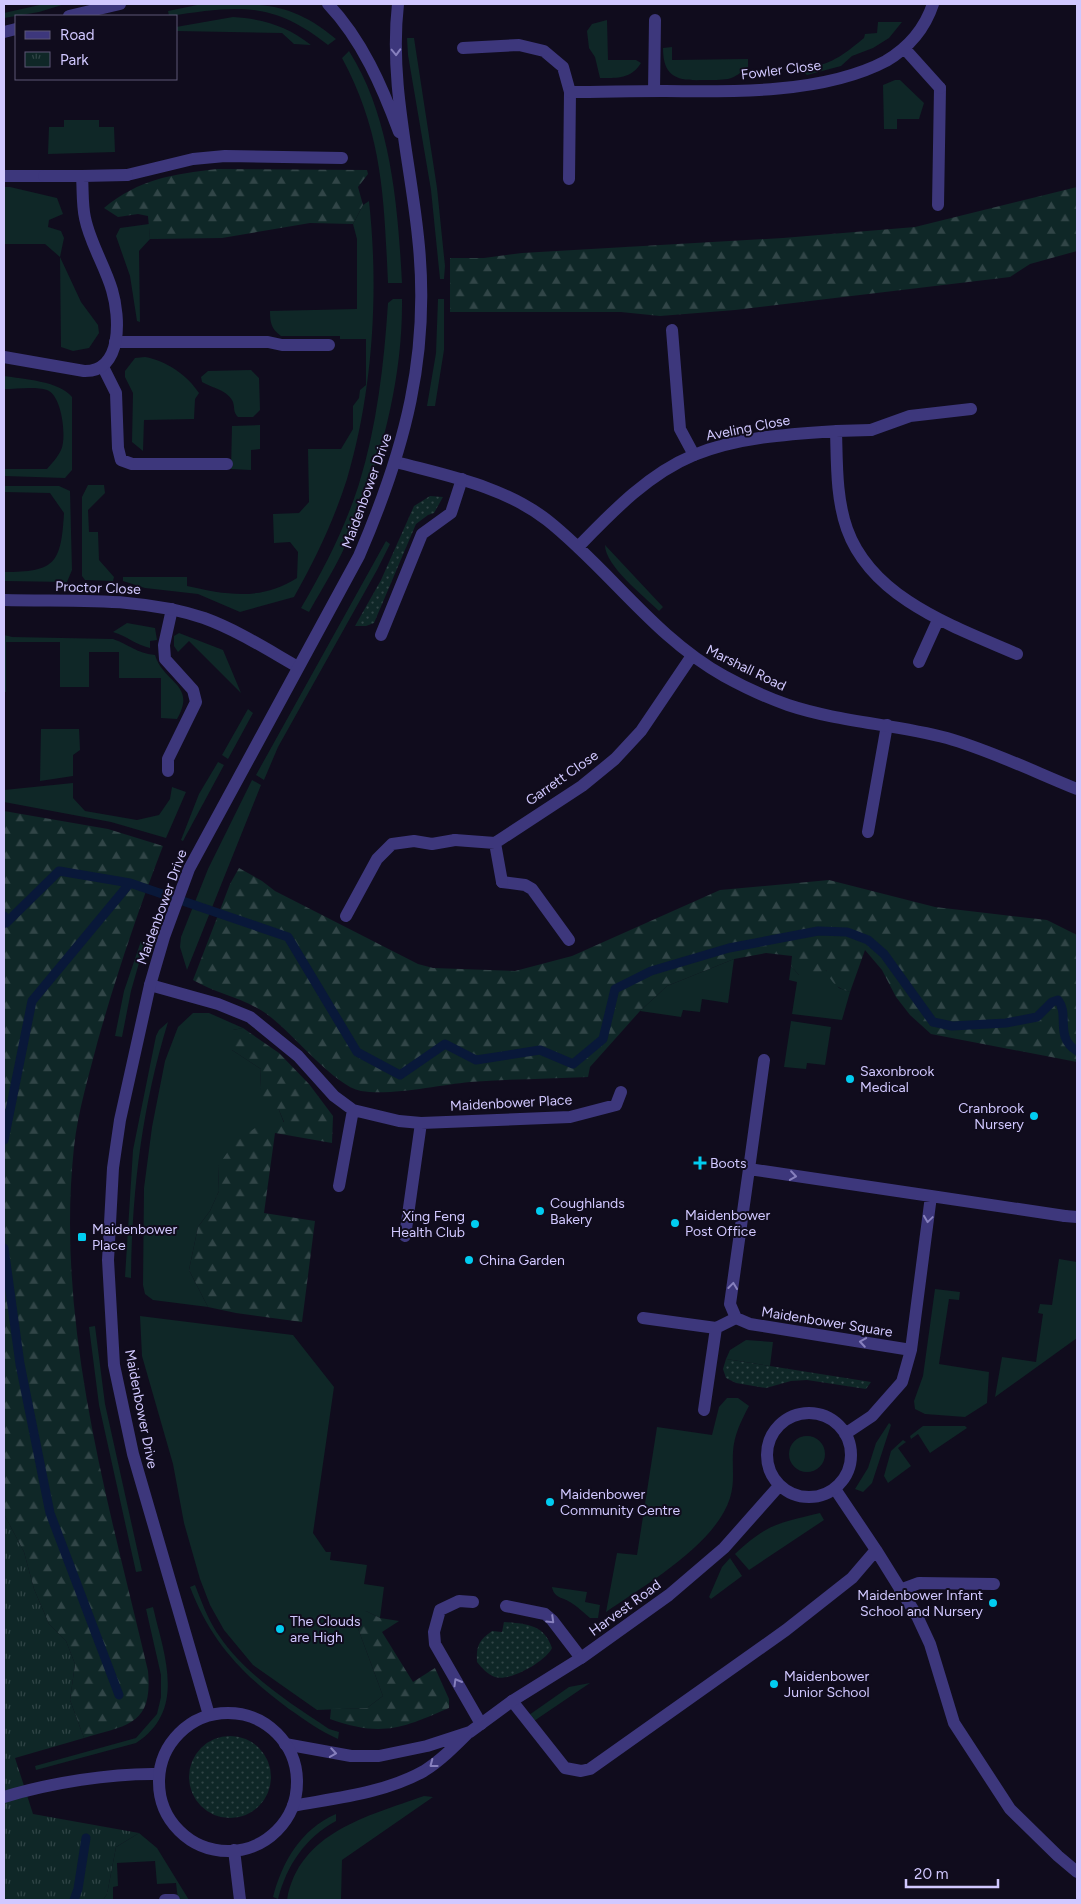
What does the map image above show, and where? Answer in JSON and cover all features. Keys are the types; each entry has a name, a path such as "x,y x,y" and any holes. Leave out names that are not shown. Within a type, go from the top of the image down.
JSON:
{"street":[{"path":"73,15 120,4"},
{"name":"Maidenbower Drive","path":"328,4 365,55 386,97 403,143"},
{"name":"Maidenbower Drive","path":"209,1715 133,1454 114,1365 108,1260 113,1168 120,1120 150,986 164,937 189,869 359,556 396,462 407,425 416,381 421,327 418,238 403,143 397,69 396,26 398,4"},
{"name":"Fowler Close","path":"570,92 751,91 799,86 869,69 904,48 918,34 929,16 933,4"},
{"path":"654,91 655,20"},
{"path":"463,48 519,45 544,51 563,67 570,92 569,179"},
{"path":"904,48 940,88 938,205"},
{"path":"4,176 127,175 193,159 225,156 342,158"},
{"path":"4,356 75,371 94,371 103,367 110,359 115,342 115,300 85,220 82,176"},
{"path":"672,330 680,429 694,455"},
{"path":"115,342 258,342 282,345 329,345"},
{"path":"103,367 116,393 118,448 122,460 132,464 227,464"},
{"name":"Aveling Close","path":"578,547 616,508 645,485 694,455 744,441 790,434 871,430 910,416 971,409"},
{"path":"836,431 838,479 847,528 856,548 870,568 893,590 938,620 1017,654"},
{"name":"Marshall Road","path":"396,462 462,479 512,499 546,519 578,547 631,602 691,657 758,693 789,705 948,739 984,751 1077,790"},
{"path":"380,635 422,534 451,513 462,479"},
{"name":"Proctor Close","path":"4,600 130,602 172,609 204,618 233,631 298,667"},
{"path":"168,771 168,759 196,702 193,690 164,659 164,645 172,609"},
{"path":"919,662 938,620"},
{"name":"Garrett Close","path":"495,843 582,786 615,759 641,731 691,657"},
{"path":"868,832 887,725"},
{"path":"346,916 377,859 392,844 414,841 432,844 454,840 495,843 502,882 525,885 532,889 569,940"},
{"name":"Maidenbower Place","path":"150,986 218,1004 250,1017 298,1056 334,1096 353,1110 390,1119 421,1123 570,1117 616,1106 621,1092"},
{"path":"643,1318 716,1328 736,1318 730,1304 764,1060"},
{"path":"339,1186 353,1110"},
{"path":"405,1236 421,1123"},
{"path":"749,1170 1071,1217"},
{"name":"Maidenbower Square","path":"736,1318 750,1324 911,1350 930,1196"},
{"path":"704,1410 716,1328"},
{"path":"845,1434 872,1416 902,1382 911,1350"},
{"path":"809,1412 824,1415 836,1423 845,1434 850,1445 851,1457 849,1469 835,1489 825,1495 801,1497 789,1493 779,1486 770,1474 767,1446 773,1432 782,1422 795,1415 809,1412"},
{"name":"Harvest Road","path":"292,1806 339,1798 401,1782 424,1770 450,1751 470,1732 512,1701 581,1658 669,1595 724,1548 779,1486"},
{"path":"835,1489 917,1616 930,1644 954,1724 1010,1808 1058,1856 1077,1872"},
{"path":"512,1701 565,1768 581,1771 590,1769 786,1630 852,1578 876,1550"},
{"path":"900,1590 919,1583 994,1584"},
{"path":"473,1602 459,1601 448,1604 440,1610 434,1632 435,1644 481,1724"},
{"path":"506,1606 545,1614 552,1620 581,1658"},
{"path":"232,1712 252,1717 271,1728 285,1744 294,1763 297,1785 292,1806 282,1825 266,1839 246,1848 234,1850 203,1847 184,1835 169,1818 160,1797 159,1774 164,1754 175,1736 191,1723 209,1715 232,1712"},
{"name":"Harvest Road","path":"285,1744 351,1756 378,1756 427,1746 470,1732"},
{"path":"4,1797 33,1788 126,1773 159,1774"},
{"path":"234,1850 240,1900"}],"green space":[{"path":"44,4 65,4 39,12 4,18 4,13"},
{"path":"202,4 241,4 273,7 303,17 336,39 328,45 308,30 289,20 271,13 253,10 215,10 177,15 169,15 168,11"},
{"path":"233,17 255,20 284,28 311,45 294,44 282,33 178,31 178,27"},
{"path":"607,20 608,60 636,60 641,63 628,75 600,78 595,57 589,48 587,31 592,24"},
{"path":"878,22 902,22 889,38 873,48 852,56 841,66 807,75 800,70 801,65 819,65 835,59 864,38 865,34 877,33"},
{"path":"407,38 414,38 437,188 445,266 444,279 440,279 431,190 408,55"},
{"path":"672,47 672,60 748,59 748,67 736,76 728,79 687,80 674,76 666,66 663,48"},
{"path":"349,51 363,77 374,104 390,163 398,224 402,283 388,283 385,223 379,168 374,140 366,113 356,86 342,58"},
{"path":"900,80 924,103 919,119 897,119 897,129 884,129 883,85"},
{"path":"64,120 99,120 99,127 114,127 115,152 48,154 49,127 64,127"},
{"path":"217,169 367,170 368,174 358,187 363,205 353,224 310,223 222,238 150,239 148,216 138,214 118,217 104,208 130,190 144,184 171,176"},
{"path":"4,187 57,198 63,214 49,220 48,227 61,231 64,238 60,257 45,244 4,244"},
{"path":"1077,187 1077,251 1030,264 1010,277 735,310 660,316 621,312 450,312 450,258 484,258 522,253 783,238 915,227"},
{"path":"369,201 372,235 373,306 372,341 363,412 356,446 342,494 323,540 294,597 240,612 198,594 145,588 123,581 123,577 187,577 187,586 216,592 244,594 270,590 297,578 298,552 290,542 274,543 273,514 299,513 309,502 308,449 341,449 353,429 353,406 359,398 360,390 366,385 366,339 340,339 340,336 281,336 272,325 270,311 357,309 357,239 353,224 363,205"},
{"path":"149,224 150,239 139,251 140,322 137,321 130,276 116,236 120,228"},
{"path":"60,257 81,302 98,325 99,333 89,348 73,351 61,347"},
{"path":"393,299 402,299 399,359 388,419 380,449 346,545 309,612 301,608 341,532 365,462 379,394 388,303"},
{"path":"438,299 444,299 444,350 435,406 427,406 436,353"},
{"path":"145,357 169,365 189,380 199,393 195,399 194,419 144,420 143,451 132,442 133,393 125,377 125,371 135,358"},
{"path":"251,370 259,378 260,410 253,417 238,417 231,398 224,392 202,382 201,377 208,371"},
{"path":"4,376 50,384 59,387 72,397 72,470 65,478 5,476 5,469 47,469 60,453 63,444 63,427 60,408 52,394 47,390 37,388 4,389"},
{"path":"260,425 260,449 251,450 251,470 231,469 232,426"},
{"path":"88,485 104,485 105,493 88,510 89,532 98,532 99,560 114,577 113,581 85,580 82,576 82,497"},
{"path":"4,486 59,486 70,491 72,570 67,582 4,581 4,572 34,570 45,567 52,562 61,544 64,513 50,493 4,492"},
{"path":"430,496 443,497 434,513 416,524 374,623 366,626 355,626 381,580 414,506"},
{"path":"386,541 390,544 377,570 278,747 264,780 256,775"},
{"path":"605,545 663,607 659,611 618,571 611,562"},
{"path":"127,623 155,628 157,640 150,641 150,648 113,632"},
{"path":"179,633 223,650 241,693 189,641 178,652 174,646 174,636"},
{"path":"4,635 12,637 113,639 138,651 155,655 159,665 181,691 183,698 182,707 177,719 161,718 161,678 119,678 119,652 89,652 89,687 60,687 60,642 6,642 6,692 4,692"},
{"path":"248,709 253,713 228,759 222,755"},
{"path":"41,729 79,729 80,750 73,755 73,776 40,781"},
{"path":"218,762 224,765 183,841 181,840 199,794"},
{"path":"252,780 261,785 187,970 180,947 181,937 208,869"},
{"path":"73,783 73,798 85,811 137,820 159,815 170,799 172,787 186,792 166,838 111,822 4,802 4,790"},
{"path":"4,811 108,829 163,846 128,942 105,1015 84,1093 74,1147 70,1213 72,1280 79,1345 102,1477 148,1671 148,1689 142,1713 125,1725 84,1738 70,1700 75,1664 66,1641 49,1624 34,1589 24,1552 4,1514"},
{"path":"239,868 275,891 418,964 433,968 515,971 572,956 720,890 829,880 935,907 1047,920 1077,935 1077,1062 931,1034 910,1015 896,997 882,970 865,950 850,992 841,989 835,984 826,970 815,976 799,975 791,966 792,956 766,953 734,959 667,986 640,1011 590,1067 588,1077 470,1082 386,1092 361,1091 350,1087 326,1070 278,1023 259,1009 193,980 230,884"},
{"path":"141,941 145,942 131,991 122,1037 115,1036 124,991"},
{"path":"734,959 728,1003 702,999 700,1012 683,1010 681,1017 640,1011 667,986"},
{"path":"791,966 799,975 826,970 839,988 850,992 842,1020 792,1014 797,982 789,980"},
{"path":"193,1013 209,1013 243,1028 233,1030 232,1050 261,1069 260,1088 279,1110 284,1123 218,1166 219,1191 210,1211 198,1227 189,1270 208,1307 153,1300 145,1294 143,1285 144,1188 152,1127 165,1061 178,1027"},
{"path":"791,1021 831,1027 825,1065 807,1063 806,1069 784,1067"},
{"path":"168,1022 151,1085 140,1149 136,1181 131,1278 125,1277 133,1150 156,1036 159,1030"},
{"path":"243,1028 279,1053 309,1084 333,1116 332,1143 275,1133 264,1213 315,1221 302,1322 236,1313 208,1307 189,1270 198,1227 210,1211 219,1191 218,1166 234,1143 255,1128 284,1122 279,1110 265,1101 260,1088 261,1069 232,1050 229,1041 233,1030"},
{"path":"1059,1259 1077,1262 1077,1338 995,1397 1002,1357 1036,1362 1043,1314 1038,1313 1040,1304 1052,1305"},
{"path":"935,1289 960,1292 959,1300 949,1299 939,1364 989,1372 987,1403 965,1417 925,1414 915,1409 914,1401 923,1376"},
{"path":"140,1316 293,1335 334,1387 313,1533 326,1552 331,1552 330,1560 367,1565 364,1584 384,1587 380,1618 366,1611 356,1623 383,1696 367,1708 317,1710 253,1665 224,1630 210,1605 200,1579 184,1523 173,1464 142,1356"},
{"path":"95,1326 105,1404 142,1571 136,1572 99,1405 89,1327"},
{"path":"746,1340 773,1342 770,1366 726,1359 730,1350"},
{"path":"726,1359 871,1382 866,1389 807,1380 791,1381 766,1388 736,1383 726,1378 723,1369"},
{"path":"727,1398 738,1398 749,1406 736,1434 733,1452 732,1492 722,1515 710,1532 694,1548 606,1612 617,1553 637,1555 657,1427 712,1435 719,1407"},
{"path":"889,1423 891,1425 872,1483 863,1492 855,1489 868,1468 876,1443"},
{"path":"923,1426 965,1426 967,1428 930,1453 918,1434 911,1439 910,1436"},
{"path":"807,1436 820,1441 825,1454 820,1467 807,1472 794,1467 789,1454 794,1441"},
{"path":"903,1440 906,1442 898,1448 911,1466 888,1483 884,1476 891,1451"},
{"path":"820,1513 824,1520 749,1570 735,1554 765,1530 783,1522"},
{"path":"4,1514 24,1552 34,1589 49,1624 66,1641 75,1664 70,1700 84,1738 15,1758 33,1814 139,1833 116,1847 107,1894 103,1900 4,1900"},
{"path":"730,1558 742,1576 711,1599 709,1597 722,1567"},
{"path":"195,1585 216,1631 243,1664 284,1699 329,1729 339,1732 338,1739 319,1729 272,1696 230,1656 218,1641 198,1607 190,1587"},
{"path":"552,1587 587,1592 585,1602 600,1605 598,1618 590,1618 573,1604 556,1595"},
{"path":"153,1607 166,1662 168,1681 167,1698 162,1715 152,1730 136,1743 36,1770 35,1766 136,1738 157,1714 161,1697 161,1675 146,1609"},
{"path":"366,1611 380,1618 399,1621 382,1632 413,1682 435,1668 449,1699 449,1708 417,1721 391,1728 363,1728 330,1719 331,1709 367,1708 383,1696 356,1623 358,1614"},
{"path":"504,1622 527,1625 539,1630 549,1640 552,1648 543,1659 527,1669 502,1678 495,1677 485,1671 477,1662 477,1656 478,1648 484,1637 492,1631 502,1632"},
{"path":"590,1683 534,1721 529,1715 569,1687"},
{"path":"230,1736 246,1739 259,1748 268,1761 271,1777 268,1793 259,1806 246,1815 230,1818 214,1815 201,1806 192,1793 189,1777 192,1761 201,1748 214,1739"},
{"path":"424,1796 433,1797 342,1860 341,1900 287,1900 294,1877 306,1858 321,1842 359,1820"},
{"path":"336,1814 336,1821 306,1844 286,1875 278,1899 273,1897 282,1871 295,1848 313,1828"},
{"path":"139,1833 157,1848 189,1900 178,1900 176,1883 157,1884 155,1861 117,1863 118,1886 113,1887 113,1900 103,1900 107,1894 116,1847"}],"waterway":[{"path":"4,916 6,923 59,871 130,883 288,937 357,1052 400,1075 445,1044 476,1060 540,1050 573,1064 603,1039 615,989 651,971 729,948 818,931 847,932 868,940 884,954 933,1022 952,1026 1006,1023 1037,1017 1052,1002 1058,1000 1063,1012 1066,1039 1077,1051"},
{"path":"4,1140 32,1001 130,883"},
{"path":"4,1248 20,1364 50,1513 119,1695"},
{"path":"74,1900 78,1889 86,1838"}],"place":[{"name":"Saxonbrook Medical","path":"850,1079"},
{"name":"Cranbrook Nursery","path":"1034,1116"},
{"name":"Boots","path":"700,1163"},
{"name":"Coughlands Bakery","path":"540,1211"},
{"name":"Maidenbower Post Office","path":"675,1223"},
{"name":"Xing Feng Health Club","path":"475,1224"},
{"name":"Maidenbower Place","path":"82,1237"},
{"name":"China Garden","path":"469,1260"},
{"name":"Maidenbower Community Centre","path":"550,1502"},
{"name":"Maidenbower Infant School and Nursery","path":"993,1603"},
{"name":"The Clouds are High","path":"280,1629"},
{"name":"Maidenbower Junior School","path":"774,1684"}]}
